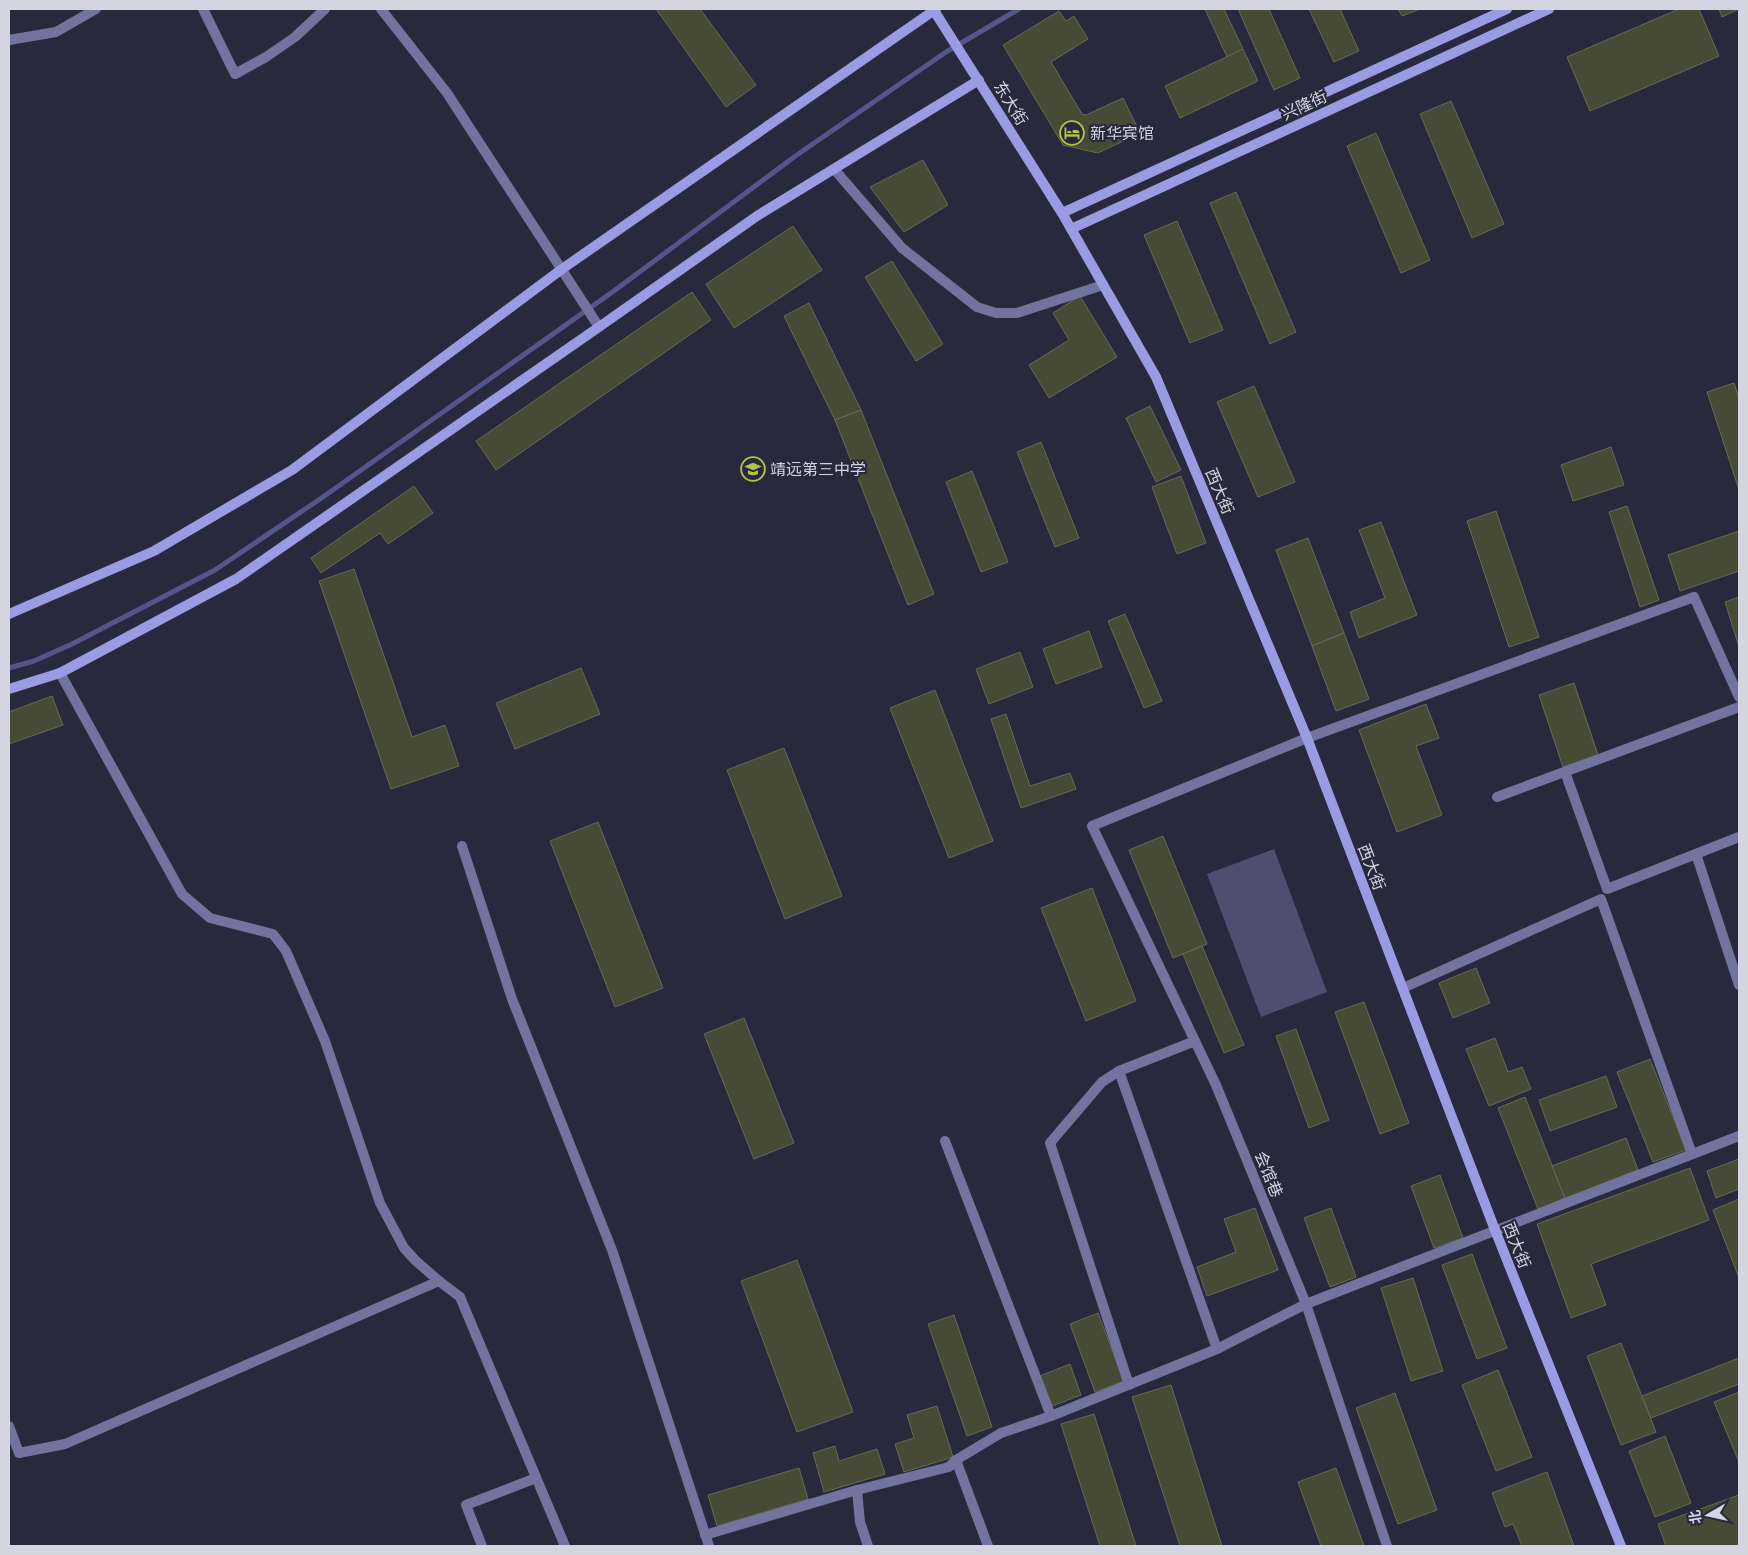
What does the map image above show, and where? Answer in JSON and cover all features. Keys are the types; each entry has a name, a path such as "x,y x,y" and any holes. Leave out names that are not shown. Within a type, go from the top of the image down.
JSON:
{"main road":[{"path":"10,612 154,551 292,470 562,269 934,9"},
{"name":"东大街","path":"934,9 1062,213"},
{"name":"兴隆街","path":"1062,213 1508,9"},
{"name":"兴隆街","path":"1071,228 1549,9"},
{"path":"9,689 60,673 236,578 597,323 757,216 979,80"},
{"name":"西大街","path":"1062,213 1156,377 1307,738 1495,1230 1621,1546"}],"street":[{"path":"9,40 56,32 96,9"},
{"path":"203,9 235,74 266,57 295,37 325,9"},
{"path":"381,9 447,93 597,323"},
{"path":"834,169 902,248 977,307 996,313 1017,313 1103,285"},
{"path":"1307,738 1694,597 1739,697"},
{"path":"60,673 182,894 210,918 272,934 286,951 325,1041 380,1203 404,1248 416,1261 460,1297 565,1546"},
{"path":"1497,797 1739,708"},
{"name":"会馆巷","path":"1307,738 1092,826 1216,1085 1306,1304 1387,1546"},
{"path":"1565,772 1607,889 1739,837"},
{"path":"462,846 512,999 612,1250 709,1546"},
{"path":"1696,854 1739,985"},
{"path":"1402,988 1601,900 1692,1154"},
{"path":"1129,1385 1050,1143 1102,1082 1119,1070 1195,1041"},
{"path":"1119,1070 1217,1349"},
{"path":"705,1535 857,1490 949,1467 956,1460 1001,1433 1051,1416 1217,1349 1306,1304 1739,1136"},
{"path":"945,1141 1051,1416"},
{"path":"9,1426 19,1453 65,1444 439,1281"},
{"path":"956,1460 988,1546"},
{"path":"482,1546 466,1505 536,1478"},
{"path":"857,1490 860,1522 868,1546"}],"shaded area":[{"path":"1274,849 1327,992 1261,1017 1207,874"}],"building":[{"path":"656,9 700,9 756,85 726,107"},
{"path":"1205,9 1224,9 1243,49 1227,57"},
{"path":"1238,9 1269,9 1300,78 1274,90"},
{"path":"1309,9 1340,9 1359,51 1334,62"},
{"path":"1398,9 1420,9 1402,16"},
{"path":"1679,9 1699,9 1719,56 1590,111 1567,57"},
{"path":"1719,9 1739,9 1722,17"},
{"path":"1059,11 1066,21 1074,16 1088,39 1051,62 1082,114 1086,115 1123,98 1140,133 1098,153 1063,145 1003,45"},
{"path":"1243,49 1258,81 1180,118 1165,86"},
{"path":"1451,101 1504,224 1472,238 1420,114"},
{"path":"1376,133 1430,260 1401,273 1347,146"},
{"path":"923,160 948,205 904,232 870,187"},
{"path":"1236,192 1296,332 1270,344 1210,203"},
{"path":"1177,221 1223,330 1190,343 1144,235"},
{"path":"793,226 822,270 734,328 706,284"},
{"path":"892,261 943,344 916,361 865,277"},
{"path":"692,292 711,320 496,470 476,441"},
{"path":"1080,296 1117,357 1049,398 1029,365 1069,340 1053,313"},
{"path":"809,303 861,410 835,420 784,316"},
{"path":"1734,383 1739,398 1739,490 1707,392"},
{"path":"1254,386 1295,482 1258,497 1217,402"},
{"path":"1150,406 1181,470 1156,482 1126,418"},
{"path":"861,410 934,594 908,605 835,420"},
{"path":"1041,442 1079,538 1055,547 1017,452"},
{"path":"1611,447 1624,485 1573,501 1561,465"},
{"path":"972,471 1008,562 981,572 946,482"},
{"path":"1181,476 1206,543 1177,554 1152,487"},
{"path":"414,486 433,513 388,544 380,533 321,573 311,558"},
{"path":"1627,506 1659,600 1640,607 1609,512"},
{"path":"1496,511 1539,637 1509,647 1467,521"},
{"path":"1381,522 1417,615 1359,638 1350,612 1385,598 1359,530"},
{"path":"1739,531 1739,571 1680,591 1668,555"},
{"path":"1308,538 1344,633 1312,646 1276,550"},
{"path":"354,569 412,737 445,725 459,766 391,789 319,581"},
{"path":"1739,597 1739,647 1725,602"},
{"path":"1125,614 1162,701 1144,708 1108,621"},
{"path":"1089,631 1102,667 1056,684 1043,649"},
{"path":"1344,633 1369,699 1336,711 1312,646"},
{"path":"1020,652 1033,687 989,704 976,669"},
{"path":"581,668 600,714 515,749 496,703"},
{"path":"1574,683 1598,755 1563,767 1539,695"},
{"path":"935,690 993,841 949,858 890,708"},
{"path":"52,696 63,725 9,744 9,712"},
{"path":"1426,704 1439,738 1416,746 1442,815 1397,832 1359,730"},
{"path":"1006,714 1030,786 1070,773 1076,789 1021,808 991,719"},
{"path":"784,748 842,896 785,919 727,770"},
{"path":"598,822 663,988 615,1007 550,841"},
{"path":"1163,836 1207,944 1173,958 1129,850"},
{"path":"1092,888 1136,1001 1086,1021 1041,908"},
{"path":"1202,946 1244,1045 1224,1053 1183,954"},
{"path":"1476,968 1490,1003 1453,1018 1439,983"},
{"path":"1364,1002 1409,1123 1380,1134 1335,1012"},
{"path":"744,1018 794,1143 754,1159 704,1034"},
{"path":"1296,1029 1329,1120 1309,1128 1276,1036"},
{"path":"1495,1038 1508,1072 1522,1067 1531,1089 1489,1106 1466,1049"},
{"path":"1650,1059 1686,1150 1653,1162 1617,1072"},
{"path":"1606,1076 1617,1107 1550,1131 1539,1100"},
{"path":"1525,1097 1565,1198 1538,1209 1498,1108"},
{"path":"1626,1138 1638,1170 1565,1198 1552,1166"},
{"path":"1739,1159 1739,1189 1716,1198 1707,1171"},
{"path":"1690,1168 1709,1220 1591,1264 1606,1305 1571,1318 1537,1224"},
{"path":"1440,1175 1463,1238 1434,1248 1411,1186"},
{"path":"1739,1199 1739,1278 1713,1210"},
{"path":"1255,1208 1278,1270 1207,1296 1197,1267 1236,1252 1224,1219"},
{"path":"1331,1208 1356,1277 1330,1287 1304,1218"},
{"path":"1472,1254 1507,1348 1477,1359 1442,1265"},
{"path":"797,1260 853,1412 797,1432 741,1281"},
{"path":"1413,1278 1443,1371 1411,1381 1381,1288"},
{"path":"1098,1313 1124,1381 1095,1392 1070,1324"},
{"path":"954,1315 992,1427 967,1436 928,1324"},
{"path":"1621,1343 1656,1432 1621,1445 1587,1356"},
{"path":"1739,1358 1739,1384 1651,1418 1642,1396"},
{"path":"1070,1364 1081,1395 1052,1406 1040,1376"},
{"path":"1498,1370 1532,1457 1496,1471 1462,1385"},
{"path":"1171,1385 1222,1546 1180,1546 1132,1397"},
{"path":"1739,1392 1739,1462 1714,1402"},
{"path":"1395,1393 1437,1510 1398,1524 1356,1408"},
{"path":"937,1406 953,1457 904,1472 895,1444 914,1438 907,1415"},
{"path":"1094,1414 1136,1546 1100,1546 1061,1424"},
{"path":"1665,1436 1691,1503 1655,1517 1629,1451"},
{"path":"835,1446 839,1461 877,1449 885,1474 824,1492 813,1453"},
{"path":"799,1468 808,1499 717,1526 708,1495"},
{"path":"1336,1468 1364,1546 1321,1546 1298,1482"},
{"path":"1547,1472 1574,1546 1522,1546 1513,1524 1505,1527 1492,1493"},
{"path":"1739,1495 1739,1546 1666,1546 1658,1524"}],"waterway":[{"path":"9,668 34,661 72,644 215,570 323,497 618,288 794,157 946,52 1019,9"}],"place":[{"name":"新华宾馆","path":"1072,133"},
{"name":"靖远第三中学","path":"753,469"}]}
